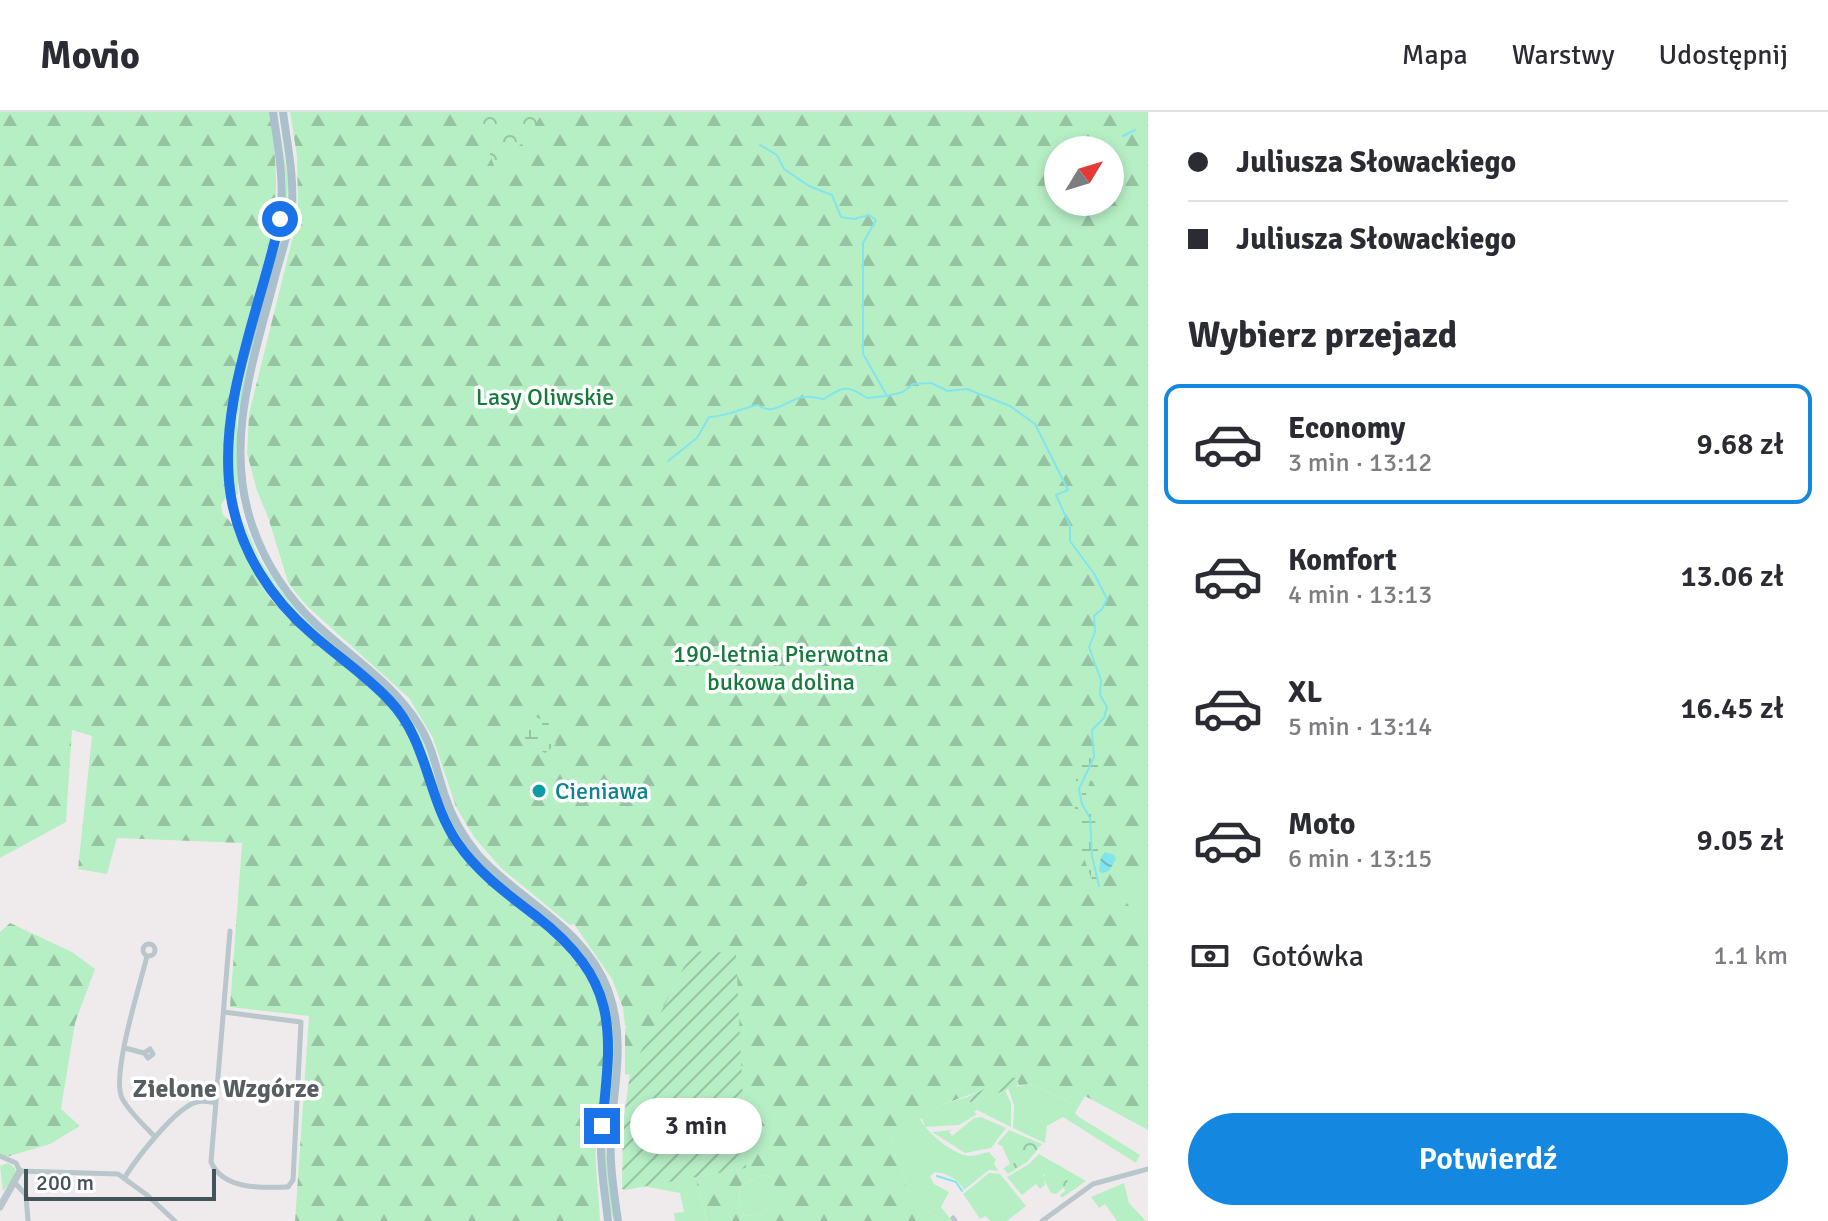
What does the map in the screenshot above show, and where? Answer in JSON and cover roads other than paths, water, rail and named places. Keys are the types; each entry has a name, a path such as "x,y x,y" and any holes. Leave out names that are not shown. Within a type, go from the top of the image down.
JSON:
{"main road":[{"path":"273,112 282,197 276,240 230,418 227,464 237,520 258,571 281,602 311,633 368,680 400,714 416,740 440,812 466,855 496,885 566,943 595,984 610,1033 601,1142 608,1221"},
{"path":"283,112 292,206 241,419 240,464 246,506 262,551 293,599 315,624 389,687 422,729 449,808 470,845 573,937 600,972 618,1024 618,1074 610,1143 618,1221"}],"street":[{"path":"224,1012 301,1022 291,1185 237,1183 220,1176 211,1159 230,931"},
{"path":"147,956 119,1079 122,1097 155,1137"},
{"path":"125,1048 144,1053"},
{"path":"125,1177 155,1137 192,1103 216,1103"},
{"path":"0,1156 16,1163 20,1171 0,1207"},
{"path":"1042,1221 1093,1184 1148,1169"},
{"path":"20,1171 110,1172 125,1177 175,1221"},
{"path":"15,1183 26,1195 28,1221"}],"water":[{"path":"1105,852 1116,859 1109,871 1102,873 1099,871 1101,857"}],"waterway":[{"path":"1123,136 1135,130"},
{"path":"760,145 777,155 784,169 809,186 832,195 841,217 854,219 869,215 876,220 863,243 863,354 887,396 903,392 913,384 931,383 948,391 967,389 1010,406 1035,424 1068,490 1056,495 1070,526 1070,541 1095,575 1107,599 1094,616 1095,632 1089,647 1101,680 1100,695 1107,707 1104,718 1092,730 1094,757 1079,789 1082,804 1090,818 1092,856 1099,886"},
{"path":"668,461 697,438 709,417 758,405 775,409 803,397 824,399 845,389 867,398 887,396"},
{"path":"937,1176 956,1182 962,1191"}],"place":[{"name":"Cieniawa","path":"539,791"}],"district":[{"name":"Zielone Wzgórze","path":"226,1089"}],"park label":[{"name":"Lasy Oliwskie","path":"545,397"},
{"name":"190-letnia Pierwotna bukowa dolina","path":"781,668"}]}
